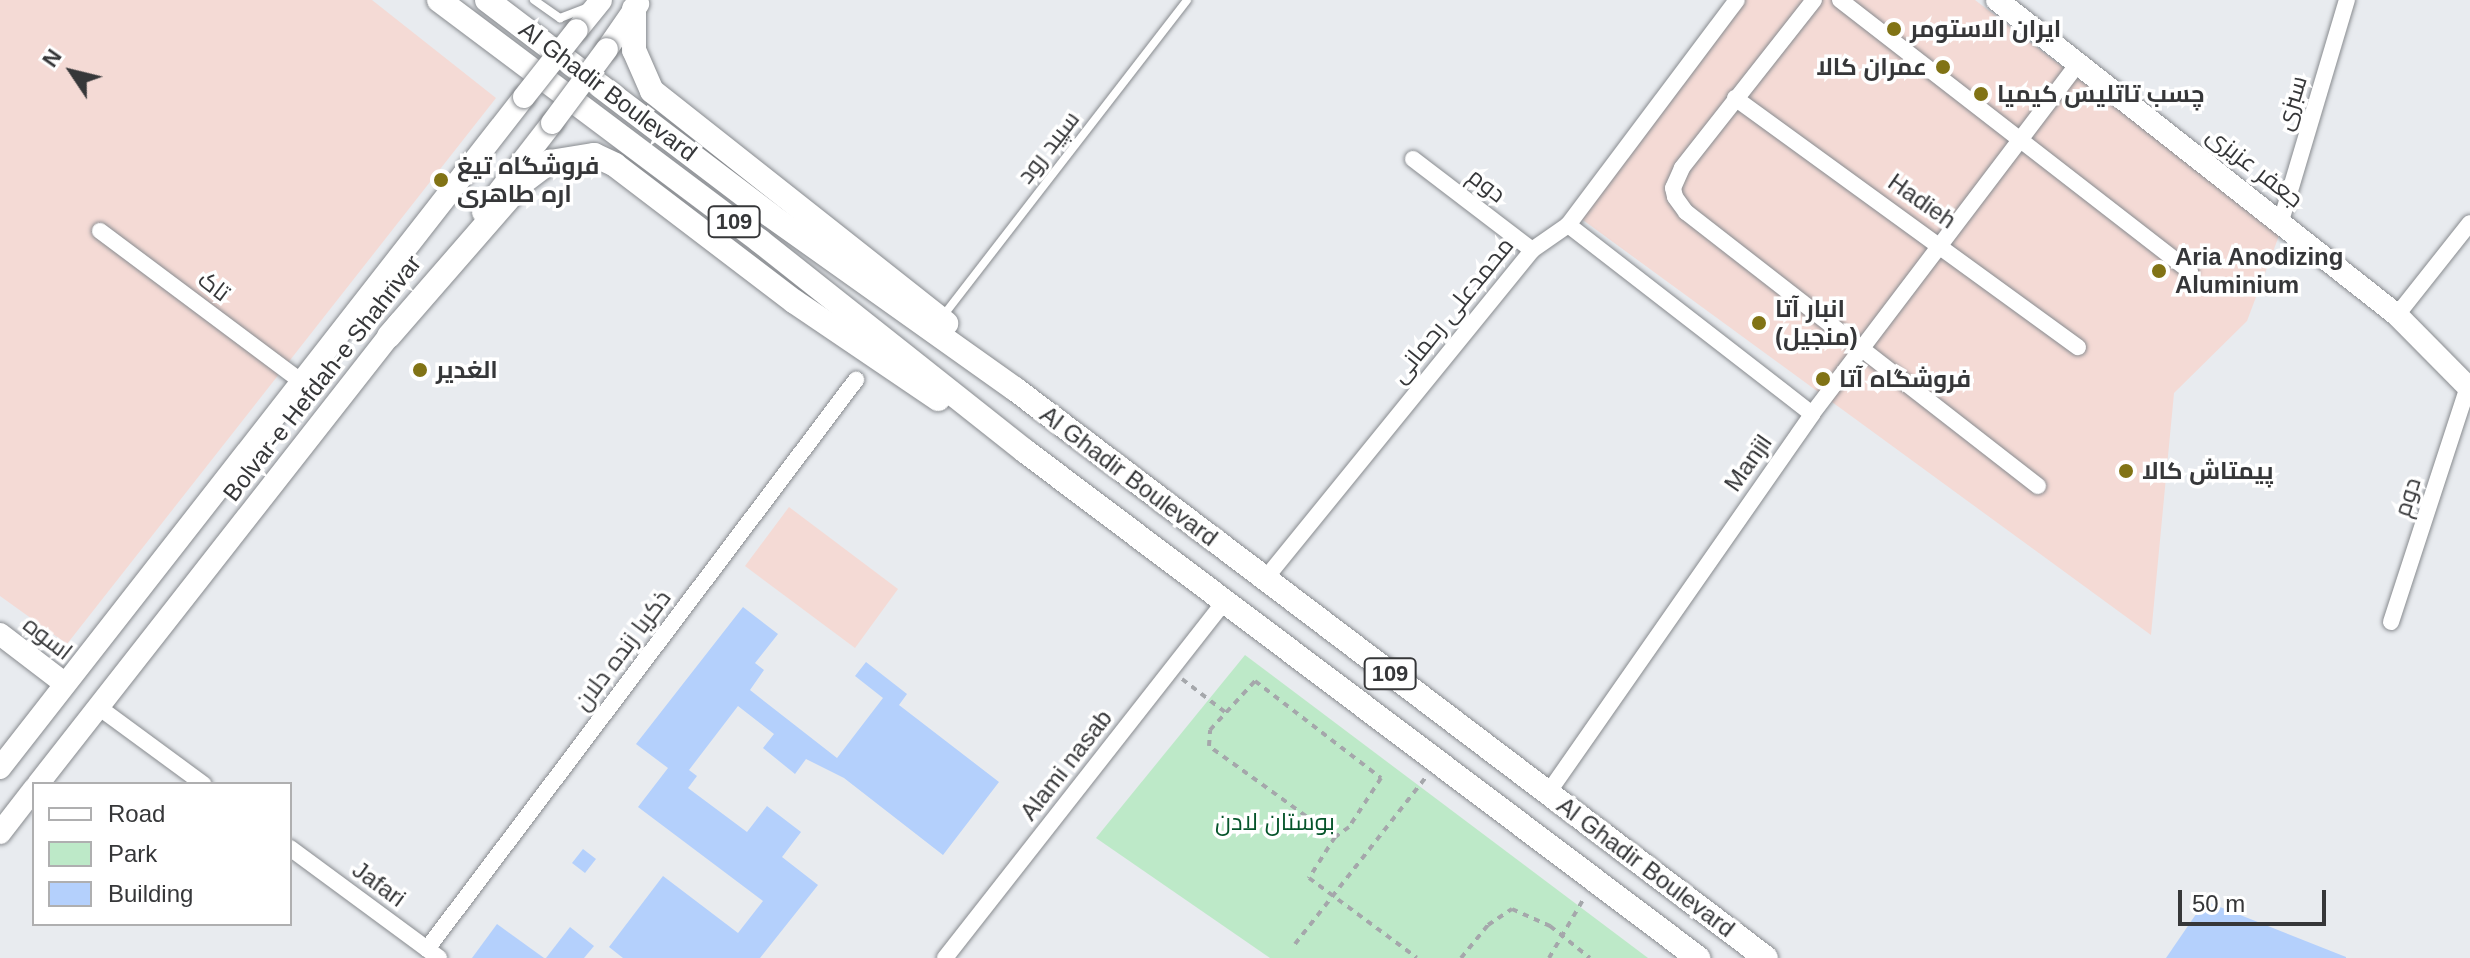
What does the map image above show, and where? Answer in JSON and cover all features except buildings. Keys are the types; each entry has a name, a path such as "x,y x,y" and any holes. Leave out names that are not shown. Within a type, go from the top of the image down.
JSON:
{"main road":[{"name":"Al Ghadir Boulevard","path":"439,0 760,241 1025,451 1698,958"},
{"name":"Al Ghadir Boulevard","path":"487,0 770,215 1015,389 1766,958"},
{"name":"Bolvar-e Hefdah-e Shahrivar","path":"0,768 299,380 601,0"},
{"name":"جعفر عزیزی","path":"1997,0 2397,315 2469,388"},
{"path":"638,4 634,50 652,91 941,319 1015,389"},
{"name":"Bolvar-e Hefdah-e Shahrivar","path":"39,782 389,336 552,123 638,4"},
{"path":"389,336 523,182 550,162 594,155 615,165 893,372 1025,451"},
{"name":"اسوه","path":"0,634 64,683"},
{"name":"Bolvar-e Hefdah-e Shahrivar","path":"0,833 32,791"},
{"path":"1669,937 1682,958"}],"street":[{"name":"محمدعلی رحمانی","path":"1265,579 1532,250 1568,225 1737,0"},
{"path":"1814,0 1682,168 1673,188 1675,197 1686,212 2038,486"},
{"path":"1840,0 2190,271"},
{"name":"سبزی","path":"2281,221 2347,0"},
{"name":"Manjil","path":"1548,793 1812,414 1860,348 1944,246 2079,62"},
{"name":"Hadieh","path":"1735,98 1944,246 2078,347"},
{"name":"دوم","path":"1413,159 1532,250"},
{"path":"2397,315 2470,223"},
{"path":"1568,225 1812,414"},
{"name":"تاک","path":"100,231 299,380"},
{"name":"ذکریا زنده دلان","path":"433,954 856,380"},
{"name":"دوم","path":"2391,622 2469,388"},
{"name":"Alami nasab","path":"945,958 1225,601"},
{"path":"97,706 200,782"},
{"name":"Jafari","path":"292,849 433,954"}],"lane":[{"path":"534,0 560,18 601,0"},
{"name":"سپید رود","path":"941,319 1187,0"}],"path":[{"path":"1171,670 1225,712"},
{"path":"1335,837 1209,746 1210,730 1255,681 1381,778 1349,827 1335,837 1309,878 1417,958"},
{"path":"1295,944 1437,762"},
{"path":"1549,958 1594,880"},
{"path":"1461,958 1488,925 1512,909 1563,936 1590,958"}],"shaded area":[{"path":"0,0 372,0 496,98 67,644 0,596"},
{"path":"1737,0 1975,0 2280,233 2247,321 2174,393 2151,635 1576,215"},
{"path":"789,507 898,589 855,648 745,566"}],"green space":[{"name":"بوستان لادن","path":"1245,655 1648,958 1270,958 1096,838"}],"place":[{"name":"ایران الاستومر","path":"1894,29"},
{"name":"عمران کالا","path":"1943,67"},
{"name":"چسب تاتلیس کیمیا","path":"1981,94"},
{"name":"فروشگاه تیغ اره طاهری","path":"441,180"},
{"name":"Aria Anodizing Aluminium","path":"2159,271"},
{"name":"انبار آتا (منجیل)","path":"1759,323"},
{"name":"الغدیر","path":"420,370"},
{"name":"فروشگاه آتا","path":"1823,379"},
{"name":"پیمتاش کالا","path":"2126,471"}]}
